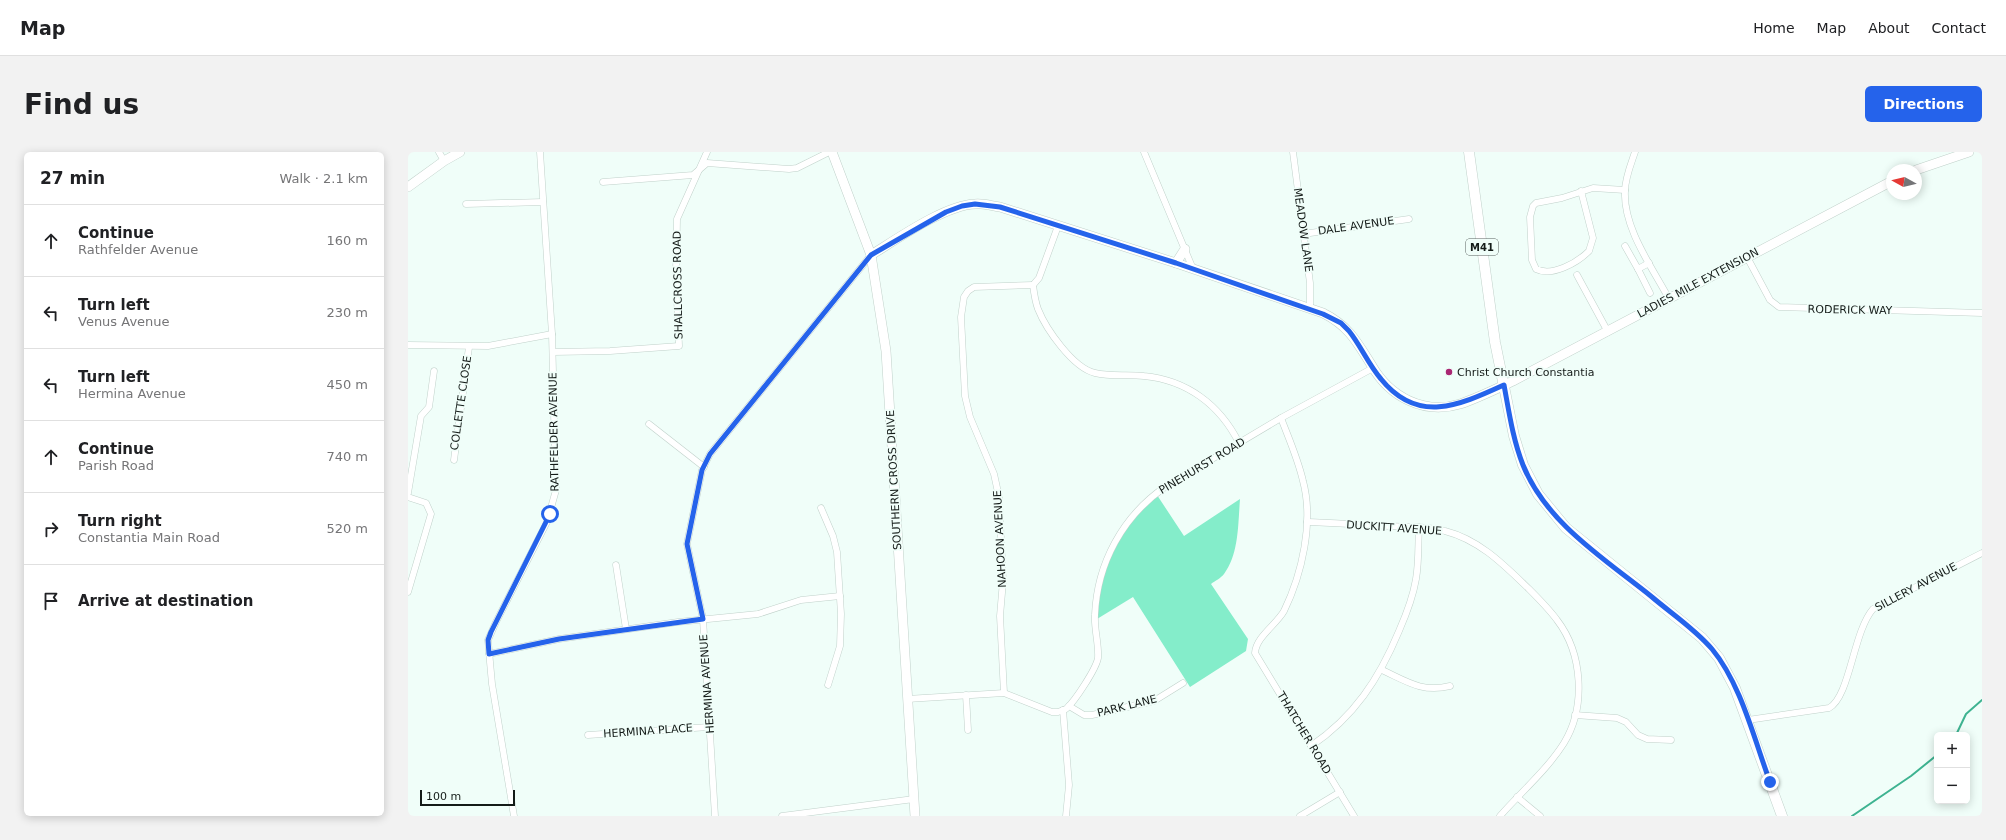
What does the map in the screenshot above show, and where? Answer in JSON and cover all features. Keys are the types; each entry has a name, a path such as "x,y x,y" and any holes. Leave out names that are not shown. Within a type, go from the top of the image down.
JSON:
{"main road":[{"name":"M41","path":"1469,152 1495,342 1514,436 1523,465 1531,482 1548,507 1566,528 1702,638 1725,668 1748,720 1782,816"}],"street":[{"path":"439,152 444,161"},
{"path":"408,188 444,161 460,152"},
{"name":"RATHFELDER AVENUE","path":"514,816 495,706 488,640 547,522 556,490 552,334 540,152"},
{"name":"SHALLCROSS ROAD","path":"552,352 610,351 679,346 676,273 677,219 707,152"},
{"path":"603,182 693,176 707,162 781,169 797,168 830,152"},
{"name":"SOUTHERN CROSS DRIVE","path":"830,152 871,255 886,351 915,816"},
{"path":"1144,152 1193,269"},
{"name":"MEADOW LANE","path":"1292,152 1302,234 1310,283 1310,308"},
{"path":"1634,152 1625,190 1628,219 1649,263 1669,299"},
{"path":"1922,168 1969,152"},
{"name":"LADIES MILE EXTENSION","path":"871,255 946,212 975,204 1000,207 1176,263 1310,308 1332,318 1349,331 1384,384 1397,395 1406,400 1428,407 1443,407 1459,404 1504,385 1608,332 1886,184"},
{"path":"1581,191 1593,238 1590,251 1556,270 1548,272 1536,269 1532,260 1530,217 1533,206 1540,201 1562,198 1581,191 1598,187 1625,190"},
{"path":"466,204 543,202"},
{"name":"DALE AVENUE","path":"1302,234 1409,219"},
{"path":"1058,226 1039,278 1033,285 1035,300 1042,318 1079,366 1102,375 1144,376 1180,384 1195,392 1214,407 1229,426 1239,443"},
{"path":"1625,246 1650,293"},
{"path":"1176,263 1185,249"},
{"name":"HERMINA AVENUE","path":"715,816 703,619 687,544 704,467 710,454 871,255"},
{"name":"RODERICK WAY","path":"1747,257 1770,300 1779,307 1982,313"},
{"path":"1638,269 1649,263"},
{"path":"1577,275 1608,332"},
{"name":"NAHOON AVENUE","path":"1004,693 1000,616 1003,581 999,497 994,474 966,406 961,317 964,297 968,291 974,287 1033,285"},
{"path":"408,344 469,347 505,344 552,334"},
{"name":"COLLETTE CLOSE","path":"454,460 469,347"},
{"name":"PINEHURST ROAD","path":"1063,710 1069,706 1097,662 1095,615 1096,602 1103,569 1113,544 1130,518 1154,494 1281,418 1373,368"},
{"path":"408,493 421,416 429,407 434,371"},
{"path":"1281,418 1304,481 1307,522"},
{"path":"649,424 704,467"},
{"path":"408,497 426,503 431,514 408,592"},
{"path":"821,508 833,536 837,552 840,596 841,640 828,685"},
{"name":"DUCKITT AVENUE","path":"1307,522 1419,527 1459,535 1486,550 1527,588 1558,620 1571,645 1579,682 1575,715 1571,729 1557,753 1500,816"},
{"name":"THATCHER ROAD","path":"1307,522 1300,565 1292,592 1282,613 1255,650 1256,656 1354,816"},
{"path":"1311,746 1334,729 1347,716 1382,670 1414,592 1419,527"},
{"name":"SILLERY AVENUE","path":"1748,720 1829,708 1834,705 1841,694 1863,625 1873,609 1982,553"},
{"path":"616,565 626,629"},
{"path":"489,654 559,639 626,629 703,619 758,614 801,600 840,596"},
{"path":"1382,670 1424,688 1440,688 1450,686"},
{"name":"PARK LANE","path":"1069,706 1084,715 1092,715 1154,701 1183,683"},
{"path":"907,699 1004,693 1052,712 1063,710 1069,785 1066,816"},
{"path":"966,695 968,730"},
{"path":"1575,715 1616,718 1626,722 1638,734 1647,739 1671,740"},
{"name":"HERMINA PLACE","path":"588,735 709,727"},
{"path":"1300,816 1340,792"},
{"path":"1517,797 1540,816"},
{"path":"782,816 914,799"}],"green space":[{"path":"1157,495 1184,536 1240,499 1237,538 1233,557 1224,574 1211,584 1248,639 1246,651 1190,687 1133,597 1097,619 1103,579 1118,540 1133,518"}],"waterway":[{"path":"1957,732 1966,714 1982,700"},
{"path":"1852,816 1911,776 1934,757"}],"place":[{"name":"Christ Church Constantia","path":"1449,372"}],"route":[{"path":"550,514 491,632 488,640 489,654 559,639 703,619 688,557 687,544 688,533 702,470 710,454 871,255 946,212 962,206 981,204 1000,207 1176,263 1310,308 1332,318 1341,323 1349,331 1384,384 1397,395 1416,404 1428,407 1449,407 1471,400 1504,385 1517,449 1523,465 1538,494 1566,528 1702,638 1711,648 1719,658 1735,688 1770,782"}]}
